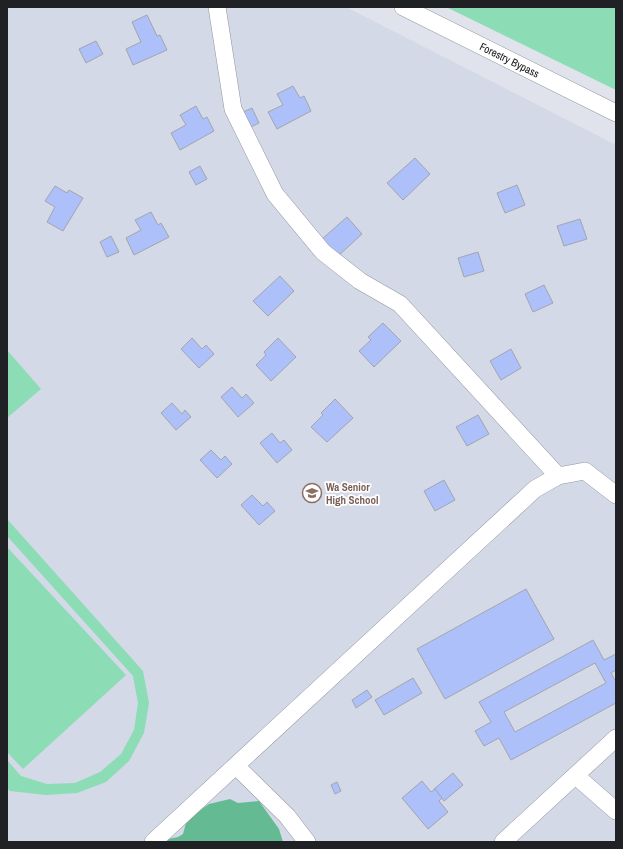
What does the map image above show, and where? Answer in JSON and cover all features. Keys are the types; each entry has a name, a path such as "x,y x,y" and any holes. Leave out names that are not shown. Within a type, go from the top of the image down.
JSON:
{"street":[{"path":"217,7 233,109 275,194 323,252 360,281 400,304 558,476"},
{"name":"Forestry Bypass","path":"402,7 616,113"},
{"path":"153,842 535,489 558,476 585,471 616,495"},
{"path":"503,842 616,738"},
{"path":"236,766 287,816 307,842"},
{"path":"576,776 616,811"}],"shaded area":[{"name":"Wa Senior High School","path":"7,7 346,7 616,145 616,842 7,842"}],"green space":[{"path":"446,7 616,7 616,90"},
{"path":"7,350 41,389 7,418"},
{"path":"7,519 143,671 149,703 144,733 129,761 106,782 77,793 46,795 10,791 7,788 7,760 21,776 47,784 75,783 100,772 121,754 134,730 138,703 133,676 7,536"},
{"path":"7,547 126,675 23,769 7,752"},
{"path":"230,799 238,803 259,801 279,829 283,842 166,842 168,839 178,837 183,834 187,819 209,804"}],"building":[{"path":"147,15 157,36 160,35 167,50 133,65 126,49 141,42 132,22"},
{"path":"96,41 103,54 86,63 79,49"},
{"path":"293,86 300,98 304,96 311,111 277,129 268,112 283,105 277,94"},
{"path":"196,106 203,119 207,117 214,131 180,150 171,133 186,125 180,115"},
{"path":"252,108 259,123 249,128 241,113"},
{"path":"415,158 430,174 403,200 387,183"},
{"path":"200,166 207,179 196,185 189,172"},
{"path":"517,185 525,205 505,213 497,193"},
{"path":"55,186 67,193 69,190 83,198 63,231 47,222 55,207 45,201"},
{"path":"151,212 158,225 161,223 169,237 134,255 126,238 141,230 135,220"},
{"path":"347,217 362,234 337,257 321,240"},
{"path":"580,219 587,239 564,246 557,226"},
{"path":"111,236 119,252 107,257 100,242"},
{"path":"478,252 484,271 464,277 458,258"},
{"path":"280,276 294,291 268,316 253,301"},
{"path":"544,285 553,303 533,312 525,294"},
{"path":"383,323 401,341 374,367 359,351 371,340 368,337"},
{"path":"192,338 202,349 206,345 214,354 199,368 181,349"},
{"path":"278,338 296,357 271,381 256,365 266,355 264,352"},
{"path":"511,349 521,368 501,380 490,361"},
{"path":"232,387 242,398 246,394 254,403 238,417 221,397"},
{"path":"335,399 353,418 327,442 311,427 323,415 321,413"},
{"path":"172,403 182,414 185,410 191,417 176,430 161,413"},
{"path":"478,415 489,434 467,446 456,427"},
{"path":"272,433 280,443 284,440 292,450 277,463 260,443"},
{"path":"211,450 221,460 225,456 232,464 217,478 200,460"},
{"path":"444,480 455,500 435,511 424,491"},
{"path":"252,495 263,506 267,502 275,511 259,525 241,505"},
{"path":"526,589 554,639 445,699 417,649"},
{"path":"593,640 604,660 616,654 616,670 611,673 616,682 616,703 511,760 499,738 484,746 475,731 491,722 479,702","holes":["595,663 606,683 515,732 504,712"]},
{"path":"413,678 422,693 384,715 375,700"},
{"path":"367,690 372,697 356,708 352,700"},
{"path":"453,773 463,785 444,801 434,789"},
{"path":"422,781 431,792 435,789 442,798 439,801 448,812 428,829 402,798"},
{"path":"337,782 341,791 335,794 331,785"}],"place":[{"name":"Wa Senior High School","path":"312,493"}]}
